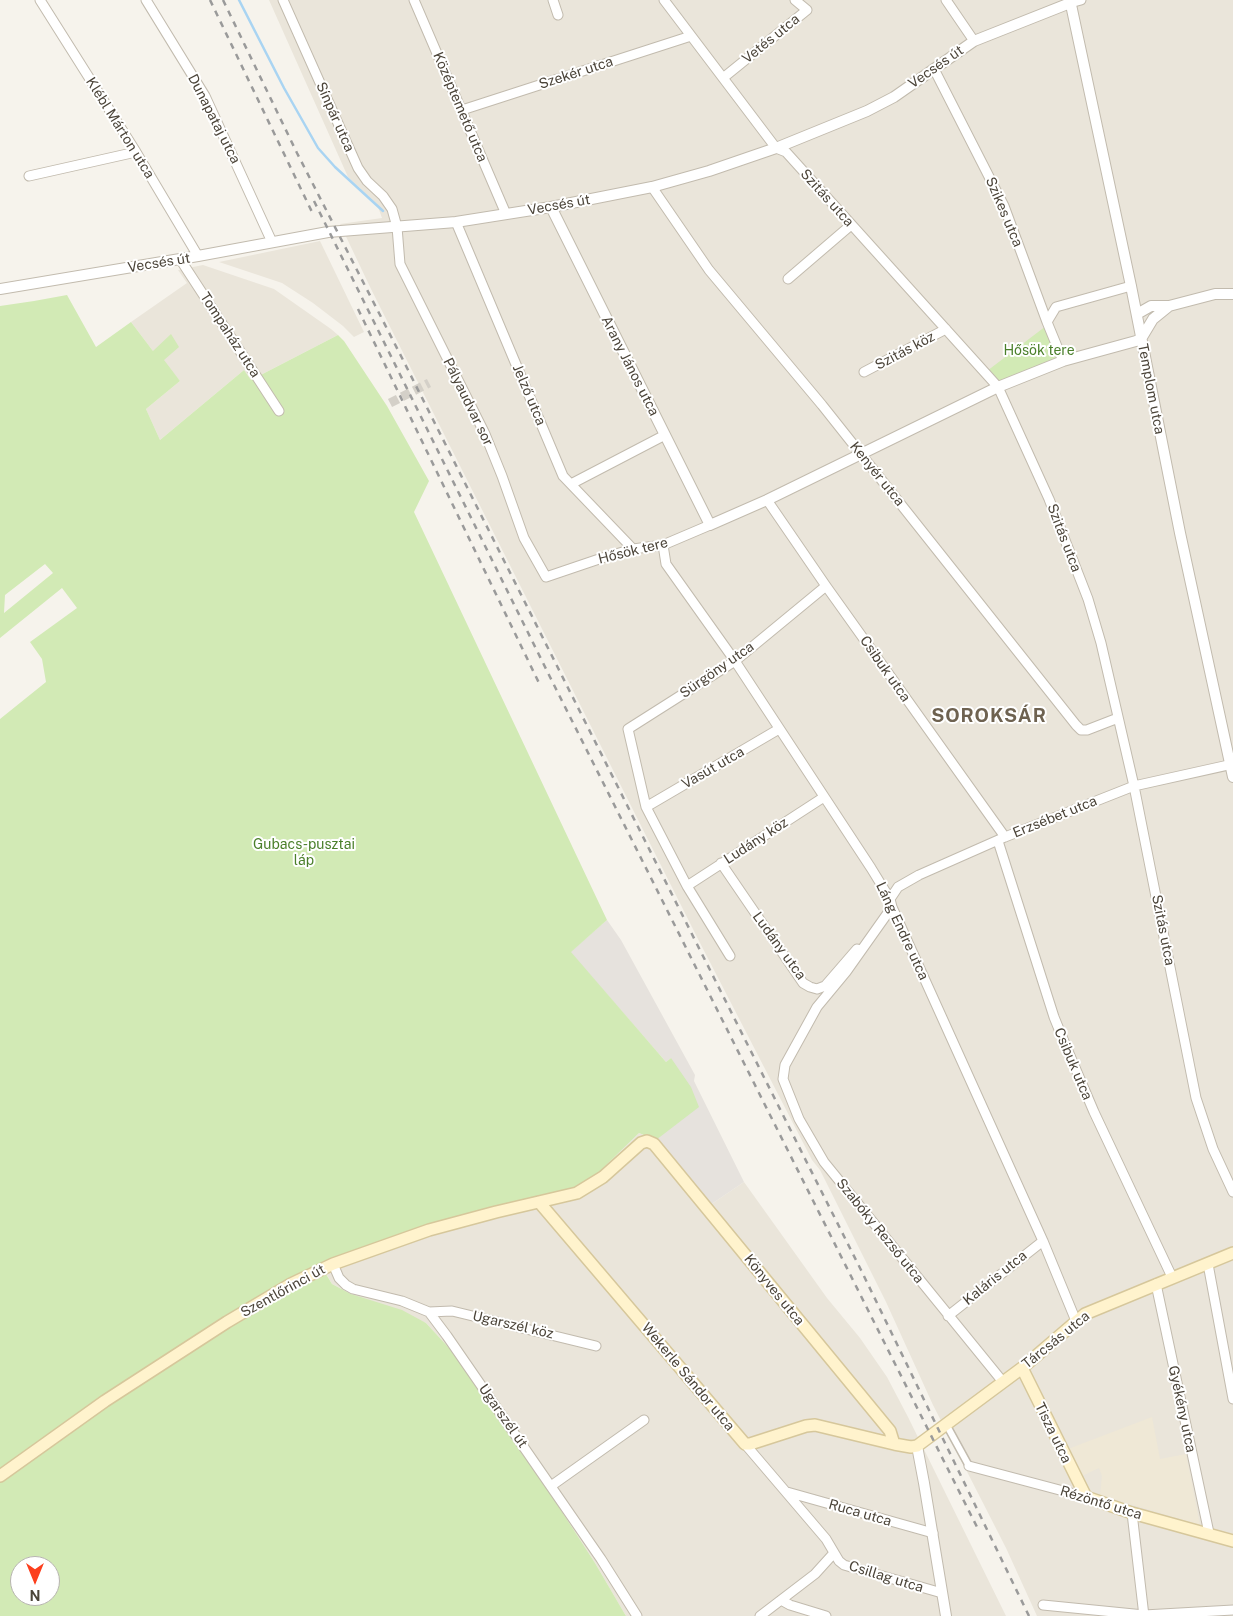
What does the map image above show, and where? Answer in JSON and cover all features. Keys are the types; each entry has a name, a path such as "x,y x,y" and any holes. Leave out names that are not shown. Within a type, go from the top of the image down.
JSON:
{"main road":[{"name":"Szentlőrinci út","path":"0,1476 105,1401 227,1322 291,1284 333,1264 429,1230 577,1193 592,1186 641,1143 647,1141"},
{"name":"Könyves utca","path":"647,1141 654,1144 890,1431 894,1444"},
{"name":"Wekerle Sándor utca","path":"539,1202 745,1444"},
{"name":"Tárcsás utca","path":"917,1446 1022,1368 1085,1314 1233,1253"},
{"name":"Tisza utca","path":"1022,1368 1086,1497"},
{"path":"745,1444 815,1425 894,1444 911,1447 917,1446"},
{"name":"Rézöntő utca","path":"1086,1497 1132,1513 1233,1541"}],"street":[{"name":"Klébl Márton utca","path":"40,0 136,152 198,256"},
{"name":"Dunapataj utca","path":"146,0 205,96 272,242"},
{"name":"Sínpár utca","path":"283,0 358,168 392,209 397,227"},
{"name":"Középtemető utca","path":"414,0 506,214"},
{"path":"553,0 558,14"},
{"name":"Szitás utca","path":"664,0 776,148 786,152 998,387 1049,499 1088,599 1102,643 1134,786 1196,1098 1213,1149 1233,1192"},
{"name":"Vetés utca","path":"724,78 807,10 795,0"},
{"path":"946,0 974,41"},
{"name":"Vecsés út","path":"0,288 198,256 328,232 456,222 551,207 652,186 709,171 776,148 867,111 894,97 974,41 1070,2 1081,0"},
{"name":"Templom utca","path":"1070,2 1137,314 1180,533 1232,764 1233,777"},
{"name":"Szekér utca","path":"462,110 691,36"},
{"name":"Szikes utca","path":"934,69 1004,206 1063,361"},
{"path":"29,176 136,152"},
{"name":"Kenyér utca","path":"652,186 709,270 861,454 1081,730 1087,730 1118,718"},
{"name":"Arany János utca","path":"551,207 710,524"},
{"name":"Jelző utca","path":"456,222 563,476 633,549"},
{"path":"788,279 851,225"},
{"name":"Pályaudvar sor","path":"397,227 400,264 485,434 524,538 546,577"},
{"name":"Tompaház utca","path":"180,259 279,411"},
{"path":"1047,322 1056,307 1131,286"},
{"path":"1137,314 1151,306 1168,306 1216,294 1233,294"},
{"path":"1141,339 1153,319 1168,306"},
{"name":"Szitás köz","path":"864,372 946,329"},
{"name":"Hősök tere","path":"546,577 633,549 663,545 768,500 998,387 1063,361 1136,342 1141,339"},
{"path":"571,484 665,435"},
{"name":"Csibuk utca","path":"768,500 1001,839 1054,1017 1094,1112 1172,1277"},
{"name":"Láng Endre utca","path":"663,545 666,564 735,661 891,903 1043,1241 1076,1321"},
{"name":"Sürgöny utca","path":"646,807 628,729 735,661 826,586"},
{"name":"Vasút utca","path":"646,807 780,729"},
{"name":"Erzsébet utca","path":"785,1065 817,1007 869,942 898,887 919,875 1001,839 1134,786 1232,764"},
{"name":"Ludány köz","path":"687,886 824,797"},
{"path":"646,807 687,886 730,956"},
{"name":"Ludány utca","path":"721,864 803,983 810,987 817,989 825,986 860,946 869,942"},
{"name":"Szabóky Rezső utca","path":"785,1065 783,1079 799,1119 820,1156 1003,1382"},
{"name":"Kaláris utca","path":"948,1316 1043,1241"},
{"path":"333,1264 339,1278 353,1289 402,1301 429,1312"},
{"path":"1208,1264 1233,1399"},
{"name":"Gyékény utca","path":"1156,1284 1209,1533"},
{"name":"Ugarszél köz","path":"429,1312 452,1311 596,1346"},
{"name":"Ugarszél út","path":"429,1312 601,1559 637,1616"},
{"path":"551,1486 644,1420"},
{"path":"946,1424 969,1466"},
{"name":"Wekerle Sándor utca","path":"745,1444 826,1539 834,1553"},
{"path":"917,1446 946,1616"},
{"name":"Rézöntő utca","path":"969,1466 1086,1497"},
{"name":"Ruca utca","path":"787,1492 932,1533"},
{"path":"1132,1513 1144,1616"},
{"path":"760,1616 815,1574 834,1553"},
{"name":"Csillag utca","path":"834,1553 844,1565 942,1594"},
{"path":"781,1600 790,1606 826,1616"},
{"path":"1043,1605 1144,1616 1233,1610"}],"shaded area":[{"path":"269,0 1233,0 1233,1616 1037,1616 1006,1548 933,1405 886,1302 820,1170 812,1160 699,941 340,224 382,218 377,204 348,177"},
{"path":"320,241 364,332 354,337 313,303 282,283 219,262"},
{"path":"203,265 274,289 338,335 251,380 244,370 160,440 146,409 180,381 153,351 131,322 187,283 178,270"},
{"path":"607,920 621,940 695,1075 694,1081 744,1182 710,1205 656,1140 671,1058 666,1062 570,952"},
{"path":"639,1133 656,1140 710,1205 744,1182 827,1298 860,1338 887,1377 1006,1616 626,1616 595,1563 474,1375 426,1323 351,1294 332,1284 320,1263 432,1224 598,1173"},
{"path":"1152,1417 1160,1459 1186,1454 1200,1525 1100,1495 1102,1476 1099,1468 1082,1476 1068,1449"}],"green space":[{"name":"Gubacs-pusztai láp","path":"67,295 96,347 131,322 153,351 171,334 179,347 164,360 180,381 146,409 160,440 244,370 251,380 338,335 344,341 387,406 429,481 414,512 607,920 571,952 666,1062 671,1058 691,1087 699,1107 656,1140 639,1133 598,1173 575,1189 432,1224 320,1264 332,1284 351,1294 402,1310 426,1323 474,1375 595,1563 626,1616 0,1616 0,719 46,682 42,659 30,642 77,608 62,588 0,638 0,306","holes":["45,564 53,573 4,613 5,595"]},
{"name":"Hősök tere","path":"1046,326 1060,360 996,382 987,371"}],"waterway":[{"path":"239,0 284,88 318,148 335,167 383,211"}],"tunnel":[{"path":"390,403 429,383"}],"railway":[{"path":"210,0 312,212"},
{"path":"223,0 297,153 861,1270 1029,1616"},
{"path":"314,201 550,677 977,1527"},
{"path":"358,309 539,683"}],"district":[{"name":"SOROKSÁR","path":"989,716"}]}
